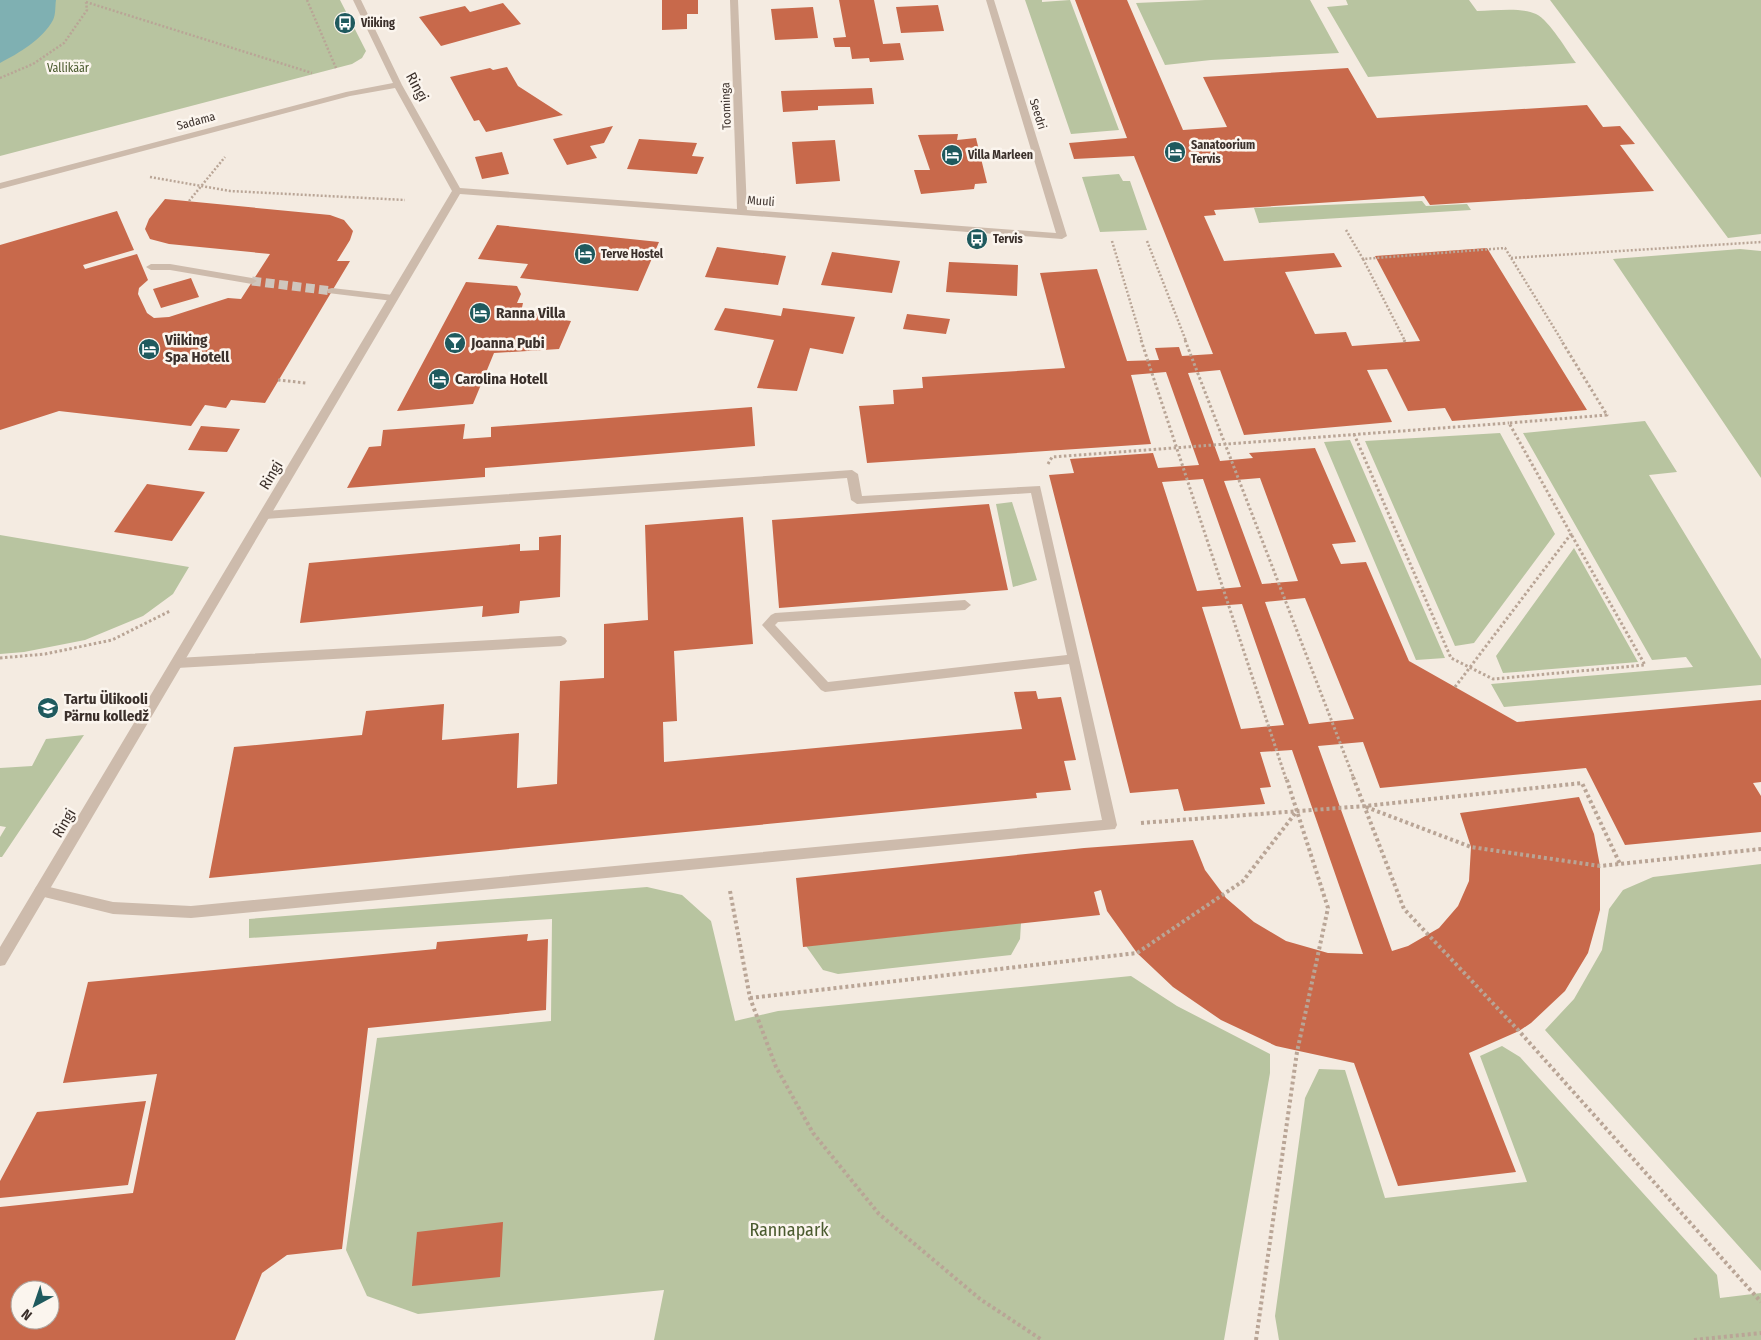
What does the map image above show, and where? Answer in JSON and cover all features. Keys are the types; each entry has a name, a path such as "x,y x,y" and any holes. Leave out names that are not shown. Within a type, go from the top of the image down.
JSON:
{"street":[{"name":"Ringi","path":"0,960 457,191 398,85 357,0"},
{"name":"Toominga","path":"734,0 742,212"},
{"name":"Seedri","path":"990,0 1062,236"},
{"name":"Sadama","path":"0,186 349,94 398,85"},
{"name":"Muuli","path":"457,191 1062,236"},
{"path":"151,266 170,267 252,281"},
{"path":"332,291 393,298"},
{"path":"41,891 113,908 191,912 1110,825 1036,489 857,500 852,474 265,515"},
{"path":"965,605 775,618 768,624 824,687 1074,659"},
{"path":"177,663 561,641"}],"path":[{"path":"307,0 338,71"},
{"path":"85,1 320,75"},
{"path":"0,78 33,64 64,43 88,10 85,1"},
{"path":"190,201 225,156"},
{"path":"144,176 230,191 405,200"},
{"path":"1346,230 1363,259 1405,342"},
{"path":"1112,241 1146,356 1328,908 1296,1052 1256,1340"},
{"path":"1147,241 1404,910 1526,1038 1761,1302"},
{"path":"1512,258 1761,242"},
{"path":"1032,489 1052,457 1176,446 1607,415 1505,248 1363,259"},
{"path":"278,380 306,383"},
{"path":"1354,434 1452,658 1493,679 1645,665 1509,423"},
{"path":"1455,687 1571,534"},
{"path":"0,658 45,654 112,640 170,611"},
{"path":"1110,825 1364,806 1582,783 1620,864"},
{"path":"1364,806 1471,847 1600,866 1761,850"},
{"path":"750,998 1137,953 1243,882 1297,810"},
{"path":"725,861 750,998 776,1067 812,1133 879,1214 980,1299 1042,1340"},
{"path":"1694,1340 1761,1333"}],"green space":[{"name":"Vallikäär","path":"0,0 340,0 366,51 362,58 352,64 0,156"},
{"path":"1025,0 1042,0 1042,2 1070,0 1119,130 1071,134"},
{"path":"1205,0 1310,0 1339,53 1211,60 1165,65 1136,3"},
{"path":"1346,0 1469,0 1477,11 1515,10 1530,12 1536,14 1547,23 1576,63 1368,77 1327,7 1348,5"},
{"path":"1550,0 1761,0 1761,234 1728,238"},
{"path":"1119,174 1123,181 1130,181 1147,230 1100,232 1082,177"},
{"path":"1422,201 1426,206 1467,204 1471,210 1259,223 1254,208"},
{"path":"1740,249 1761,251 1761,478 1613,259"},
{"path":"1645,421 1677,472 1649,475 1761,659 1761,685 1504,707 1491,684 1693,667 1686,657 1652,660 1523,433"},
{"path":"1500,433 1555,534 1474,643 1455,646 1365,441"},
{"path":"1350,440 1445,658 1416,660 1324,442"},
{"path":"1012,502 1037,580 1013,587 996,504"},
{"path":"0,535 189,567 173,594 143,616 85,640 24,652 0,654"},
{"path":"1574,548 1638,662 1503,673 1496,656"},
{"path":"84,735 2,857 0,857 0,837 6,827 0,826 0,768 32,766 46,739"},
{"path":"1761,864 1761,1271 1545,1030 1574,999 1602,950 1609,909 1623,890 1653,877"},
{"name":"Rannapark","path":"647,887 682,895 711,921 735,1021 778,1011 1131,976 1177,1006 1270,1054 1270,1073 1224,1340 654,1340 664,1290 418,1314 367,1296 346,1250 377,1038 551,1021 552,919 249,938 249,919"},
{"path":"1021,923 1020,939 1011,955 838,974 823,970 806,946"},
{"path":"1502,1046 1520,1057 1717,1275 1720,1298 1761,1293 1761,1340 1279,1340 1275,1316 1305,1098 1319,1069 1345,1070 1385,1198 1527,1182 1480,1056"}],"water":[{"path":"0,0 56,0 54,18 43,34 22,50 0,63"}],"building":[{"path":"662,0 698,0 698,14 687,14 687,29 662,30"},
{"path":"839,0 874,0 883,44 900,43 904,60 870,62 869,58 852,59 850,47 835,47 833,38 846,37"},
{"path":"1075,0 1127,0 1183,130 1227,127 1203,77 1348,68 1377,118 1587,105 1603,127 1620,126 1635,144 1620,145 1654,191 1430,205 1424,196 1214,210 1216,215 1204,216 1224,261 1334,253 1342,267 1285,272 1315,334 1346,332 1352,346 1420,341 1375,256 1487,248 1587,410 1452,421 1445,408 1408,411 1387,369 1367,370 1392,422 1244,435 1220,370 1188,373 1220,461 1253,458 1249,453 1315,448 1356,542 1332,544 1341,564 1366,562 1409,661 1517,722 1761,700 1761,782 1753,783 1761,796 1761,832 1625,845 1586,768 1380,788 1363,742 1318,746 1392,951 1408,946 1439,928 1458,906 1469,881 1471,847 1460,813 1579,797 1594,834 1600,866 1600,910 1588,953 1565,991 1531,1023 1519,1031 1469,1053 1516,1172 1398,1186 1354,1063 1276,1046 1221,1020 1173,987 1137,953 1107,911 1101,890 1094,892 1100,915 803,947 796,878 1084,848 1193,840 1205,870 1226,898 1254,922 1286,941 1328,953 1363,954 1292,750 1260,752 1271,787 1260,788 1265,804 1184,811 1178,789 1130,793 1049,475 1074,473 1070,459 1153,453 1158,468 1199,465 1166,372 1131,375 1151,444 867,463 859,406 894,404 893,390 923,388 922,377 1065,368 1040,273 1097,269 1127,361 1159,360 1155,348 1179,347 1182,356 1213,354 1134,156 1074,159 1069,143 1127,138","holes":["1260,478 1298,581 1262,584 1224,481","1203,479 1241,587 1197,591 1162,482","1305,598 1354,719 1309,724 1265,602","1242,604 1284,725 1241,729 1202,607"]},
{"path":"503,3 521,24 441,46 419,17 465,6 470,12"},
{"path":"938,5 944,31 901,33 896,7"},
{"path":"813,7 818,38 775,40 771,9"},
{"path":"507,67 518,86 563,115 486,132 479,120 474,121 450,77 490,68 493,70"},
{"path":"872,88 874,104 818,106 818,110 783,112 781,91"},
{"path":"613,126 604,143 590,146 597,158 567,165 553,139"},
{"name":"Villa Marleen","path":"958,134 957,140 976,138 987,183 975,184 974,189 921,194 914,170 930,170 918,135"},
{"path":"639,139 697,143 692,156 704,157 697,174 627,169"},
{"path":"835,140 840,181 796,184 792,142"},
{"path":"502,152 509,174 482,179 475,157"},
{"name":"Viiking Spa Hotell","path":"165,199 330,215 344,220 353,231 350,240 337,261 350,261 265,403 231,400 226,408 205,405 191,426 59,411 0,430 0,245 117,211 134,250 83,265 85,269 137,254 148,280 139,288 138,294 147,313 154,318 169,317 228,298 241,299 270,254 169,244 150,239 145,229 149,219"},
{"path":"497,225 659,242 638,291 520,278 528,264 478,259"},
{"path":"717,247 786,256 778,285 705,277"},
{"path":"832,252 900,261 892,293 821,285"},
{"path":"949,262 1018,265 1017,296 946,292"},
{"path":"191,278 199,297 161,308 153,289"},
{"path":"466,282 517,286 521,294 517,303 523,303 521,312 550,313 548,318 571,321 559,349 494,353 473,404 397,411"},
{"path":"725,308 781,316 783,308 855,317 843,354 810,348 797,391 757,388 774,340 714,330"},
{"path":"907,314 950,319 946,334 903,329"},
{"path":"752,407 755,446 485,468 485,477 347,488 369,447 381,446 383,430 465,424 463,439 491,437 491,427"},
{"path":"201,426 240,429 227,452 188,450"},
{"path":"147,484 205,492 172,541 114,532"},
{"path":"989,504 1008,590 779,608 772,520"},
{"path":"743,517 753,644 674,651 677,721 663,722 664,762 1022,729 1014,692 1036,691 1038,699 1061,697 1076,760 1064,761 1071,790 1036,793 1037,798 209,878 234,747 362,735 366,711 444,704 442,740 519,733 517,788 557,784 560,681 604,678 604,624 648,620 645,525"},
{"path":"561,535 560,597 520,601 519,613 482,617 483,606 300,623 309,563 520,544 520,551 539,550 539,537"},
{"path":"528,934 527,941 548,939 546,1010 368,1028 342,1249 287,1255 262,1273 235,1340 0,1340 0,1207 133,1193 157,1074 63,1083 88,982 436,949 437,942"},
{"path":"146,1101 128,1185 0,1198 0,1181 37,1112"},
{"path":"503,1222 500,1277 412,1286 417,1232"}],"tunnel":[{"path":"252,281 332,291"}],"place":[{"name":"Viiking","path":"345,23"},
{"name":"Sanatoorium Tervis","path":"1175,152"},
{"name":"Villa Marleen","path":"952,155"},
{"name":"Tervis","path":"977,239"},
{"name":"Terve Hostel","path":"585,254"},
{"name":"Ranna Villa","path":"480,313"},
{"name":"Joanna Pubi","path":"455,343"},
{"name":"Viiking Spa Hotell","path":"149,349"},
{"name":"Carolina Hotell","path":"439,379"},
{"name":"Tartu Ülikooli Pärnu kolledž","path":"48,708"}]}
